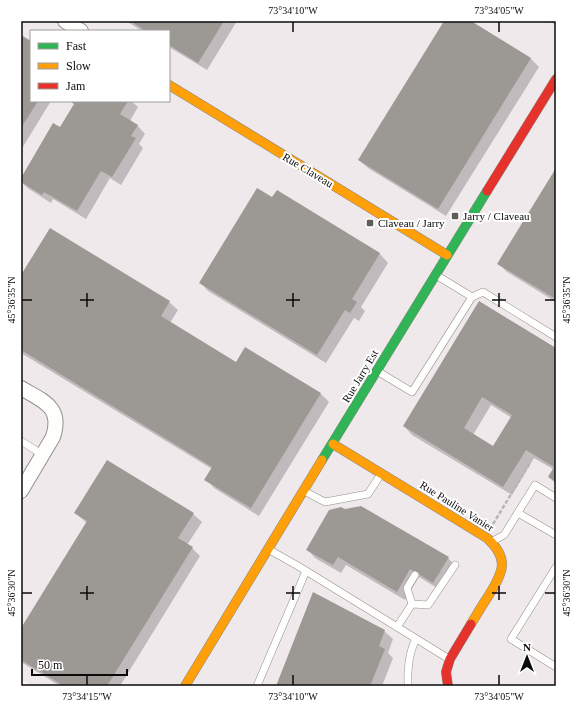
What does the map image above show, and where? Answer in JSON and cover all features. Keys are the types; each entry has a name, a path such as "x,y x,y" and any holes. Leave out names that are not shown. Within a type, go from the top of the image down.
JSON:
{"street":[{"path":"65,21 79,30"},
{"name":"Rue Jarry Est","path":"185,686 556,79"},
{"name":"Rue Claveau","path":"170,86 448,255"},
{"path":"21,388 47,404 54,411 57,420 53,437 21,491"},
{"name":"Rue Pauline Vanier","path":"333,444 491,542 501,556 503,566 496,584 450,659 446,672 448,686"}],"lane":[{"path":"436,275 472,297"},
{"path":"377,371 412,392 472,297 483,292 556,337"},
{"path":"21,441 43,455"},
{"path":"304,491 325,502 368,494 381,474"},
{"path":"491,542 504,535 535,485 556,498"},
{"path":"518,513 556,535"},
{"path":"268,549 450,659"},
{"path":"412,604 428,605 455,565"},
{"path":"556,567 510,639 556,667"},
{"path":"257,686 306,571"},
{"path":"398,627 412,604 407,588 415,575"},
{"path":"408,686 408,668 411,650 416,639"}],"path":[{"path":"492,526 530,463"}],"shaded area":[{"path":"21,21 556,21 556,686 32,686 21,679"}],"building":[{"path":"130,21 224,21 198,63 170,46 170,30 144,30"},
{"path":"444,21 471,21 531,58 438,209 358,160"},
{"path":"21,35 30,40 30,102 37,102 21,128"},
{"path":"71,102 127,102 120,114 138,125 131,136 136,138 112,177 101,171 77,211 44,192 42,195 21,182 21,178 53,123 60,127 74,104"},
{"path":"556,168 556,299 497,264"},
{"path":"257,188 272,197 277,190 380,253 352,299 357,302 350,313 345,310 317,355 199,283"},
{"path":"50,228 170,301 161,316 236,362 245,347 321,393 251,508 204,480 212,467 21,350 21,275"},
{"path":"479,301 556,348 556,482 548,477 554,467 526,450 503,487 403,426","holes":["482,397 512,415 493,446 464,428"]},
{"path":"107,460 194,513 178,538 193,547 107,686 64,686 21,660 21,628 87,521 74,513"},
{"path":"361,506 449,557 433,583 410,569 397,592 338,557 333,565 306,550 329,510 341,507 345,509"},
{"path":"313,592 385,630 379,646 385,649 370,686 276,686"}],"traffic: fast":[{"path":"322,460 487,191"}],"traffic: slow":[{"path":"170,86 447,255"},
{"path":"333,444 487,538 494,546 501,559 501,572 494,587 471,624"},
{"path":"185,686 322,460"}],"traffic: jam":[{"path":"487,191 556,79"},
{"path":"448,686 446,672 450,659 471,624"}],"place":[{"name":"Jarry / Claveau","path":"455,216"},
{"name":"Claveau / Jarry","path":"370,223"}]}
